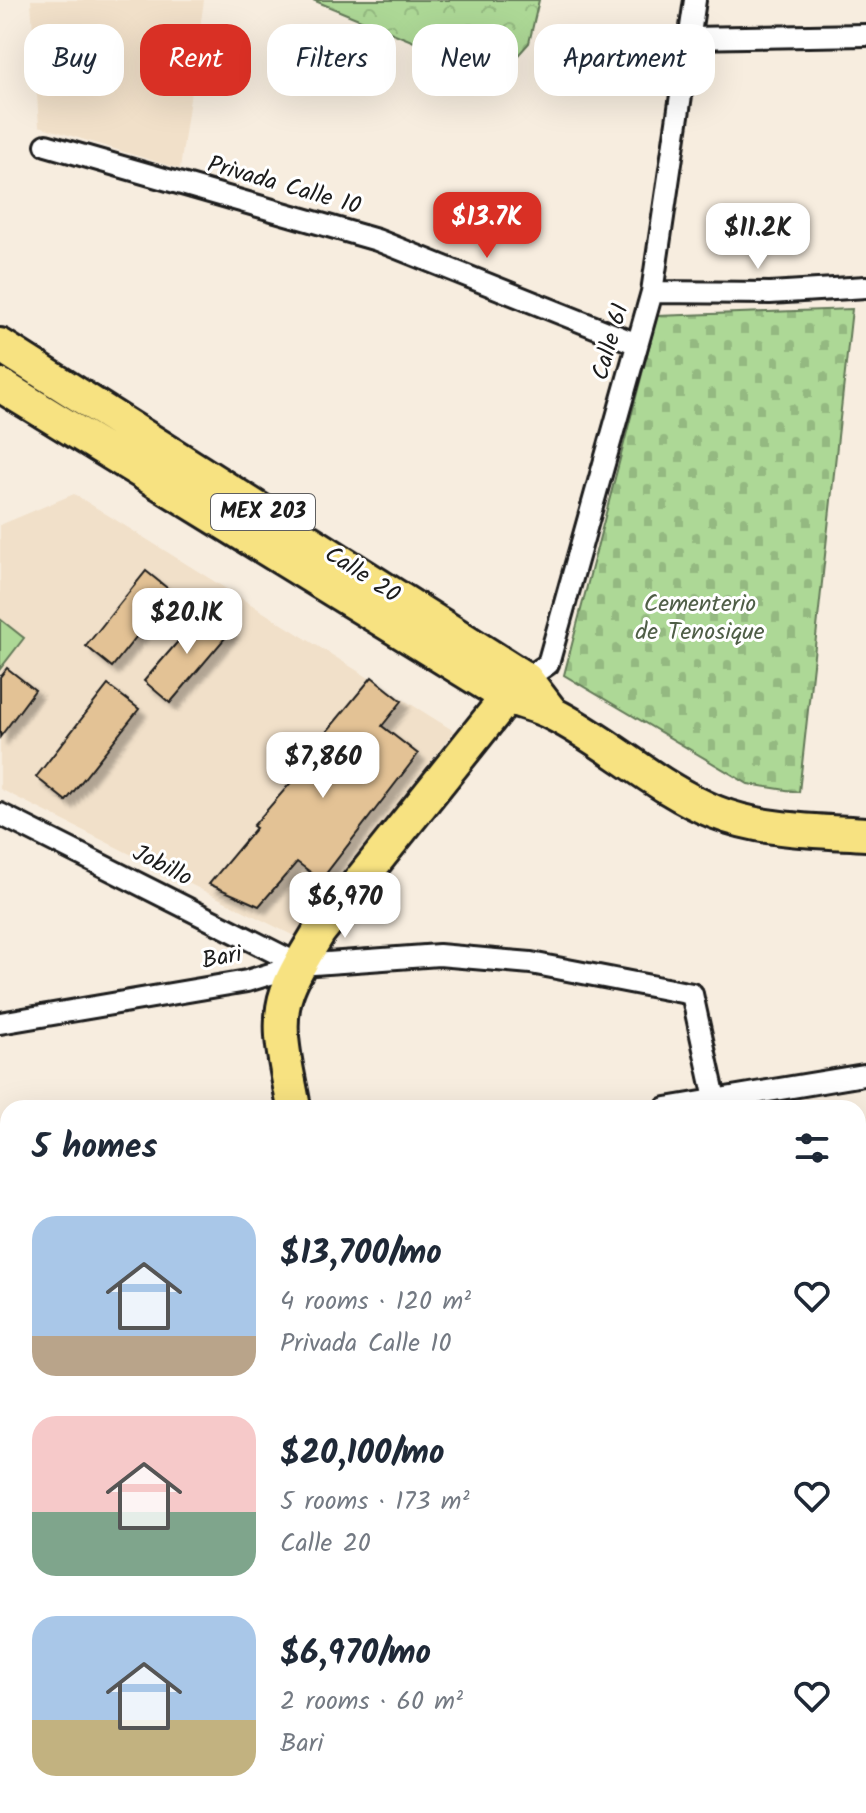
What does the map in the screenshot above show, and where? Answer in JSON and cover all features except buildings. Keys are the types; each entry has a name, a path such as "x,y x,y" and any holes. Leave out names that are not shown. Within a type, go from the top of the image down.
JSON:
{"main road":[{"name":"Calle 20","path":"0,345 146,438 552,713 682,796 717,813 797,830 866,834"},
{"name":"Calle 20","path":"0,385 128,465 516,688"},
{"path":"128,465 146,438"},
{"path":"293,1100 282,1034 282,1013 287,992 300,965 319,932 516,688"}],"street":[{"name":"Calle 61","path":"692,24 695,0"},
{"path":"715,38 866,35"},
{"name":"Calle 61","path":"516,688 548,664 652,292 681,96"},
{"name":"Privada Calle 10","path":"46,145 377,240 637,344"},
{"path":"652,292 770,293 866,287"},
{"name":"Jobillo","path":"0,814 300,965"},
{"name":"Bari","path":"0,1023 247,981 300,965 439,955 531,963 692,994 715,1100"},
{"path":"736,1100 864,1075"}],"shaded area":[{"path":"31,0 204,0 201,24 140,24 140,96 190,96 180,169 39,126 37,96 124,96 124,24 33,24"},
{"path":"74,494 454,731 296,937 0,789 0,525"}],"green space":[{"path":"313,0 539,0 529,43 518,55 518,24 412,24 412,41 396,34 396,24 371,24"},
{"name":"Cementerio de Tenosique","path":"852,309 799,792 748,784 564,675 657,316"},
{"path":"0,619 24,638 0,669"}]}
